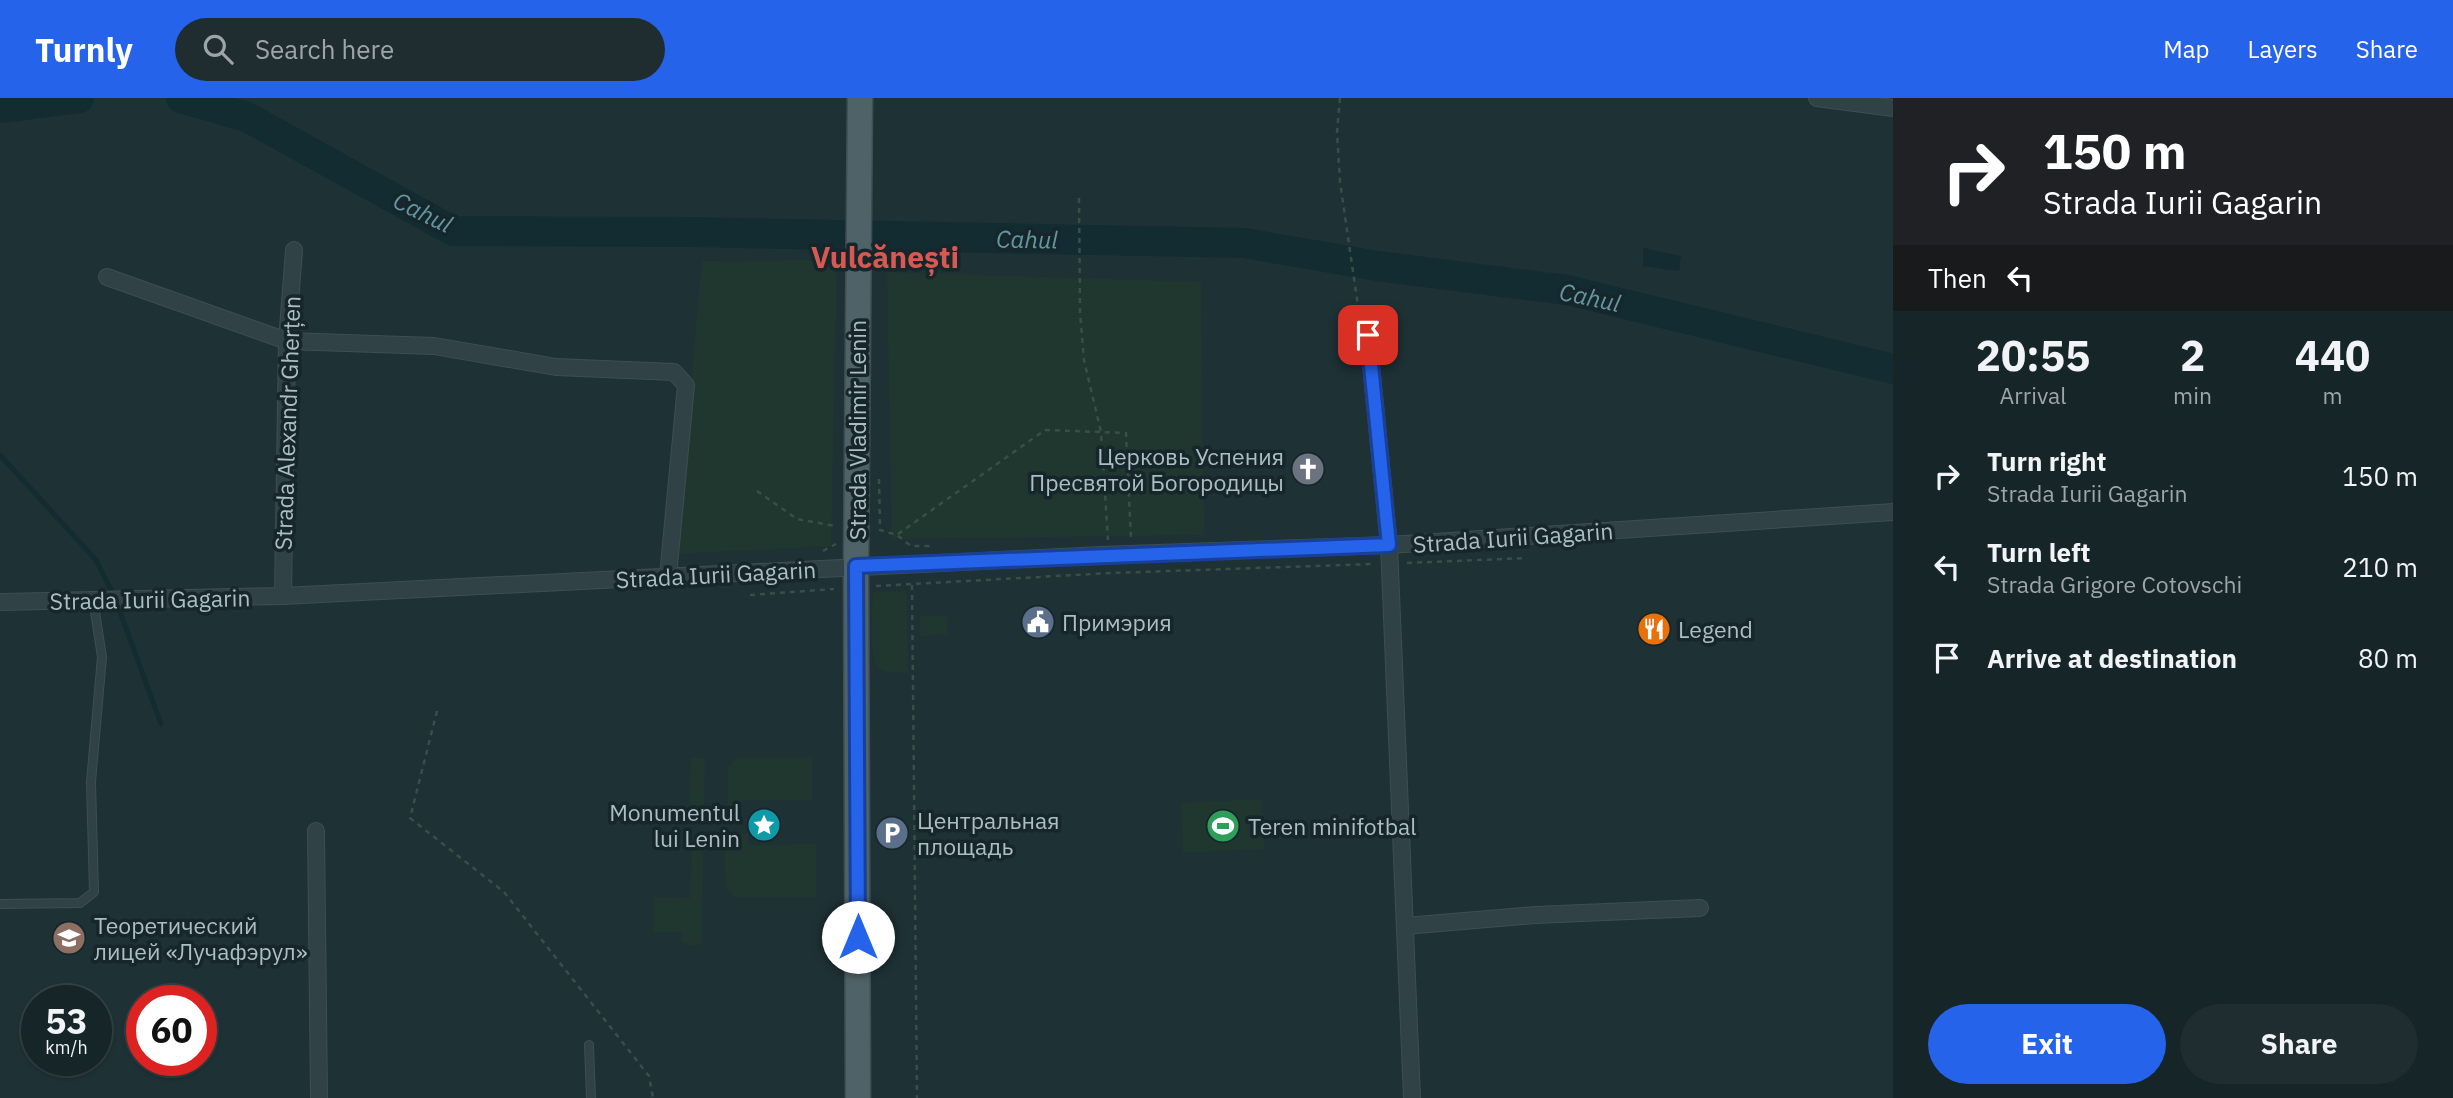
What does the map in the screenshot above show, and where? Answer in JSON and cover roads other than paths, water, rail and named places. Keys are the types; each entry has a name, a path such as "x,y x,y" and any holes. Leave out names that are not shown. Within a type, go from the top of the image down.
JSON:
{"main road":[{"name":"Strada Vladimir Lenin","path":"858,1098 856,577 868,529 858,297 860,98"}],"street":[{"path":"1817,98 1893,108"},
{"name":"Strada Alexandr Gherțen","path":"283,596 287,341 294,250"},
{"path":"107,277 287,341 434,346 556,367 674,372 687,385 668,576"},
{"path":"1368,335 1389,545 1412,1098"},
{"name":"Strada Iurii Gagarin","path":"0,602 283,596 668,576 856,577 911,564 1389,545 1893,512"},
{"path":"316,831 319,1098"},
{"path":"1405,926 1535,915 1700,908"}],"lane":[{"path":"0,904 80,903 94,892 91,782 102,657 93,599"},
{"path":"589,1045 592,1098"}],"water":[{"path":"1643,248 1681,256 1679,271 1643,266"}],"waterway":[{"name":"Cahul","path":"0,108 79,98"},
{"name":"Cahul","path":"181,98 247,117 453,231 690,232 1244,243 1377,266 1567,290 1893,369"},
{"path":"0,455 96,560 115,598 161,724"}],"place":[{"name":"Церковь Успения Пресвятой Богородицы","path":"1308,469"},
{"name":"Примэрия","path":"1038,622"},
{"name":"Legend","path":"1654,629"},
{"name":"Monumentul lui Lenin","path":"764,825"},
{"name":"Teren minifotbal","path":"1223,826"},
{"name":"Центральная площадь","path":"892,833"},
{"name":"Теоретический лицей «Лучафэрул»","path":"69,938"}],"district":[{"name":"Vulcănești","path":"885,256"}]}
